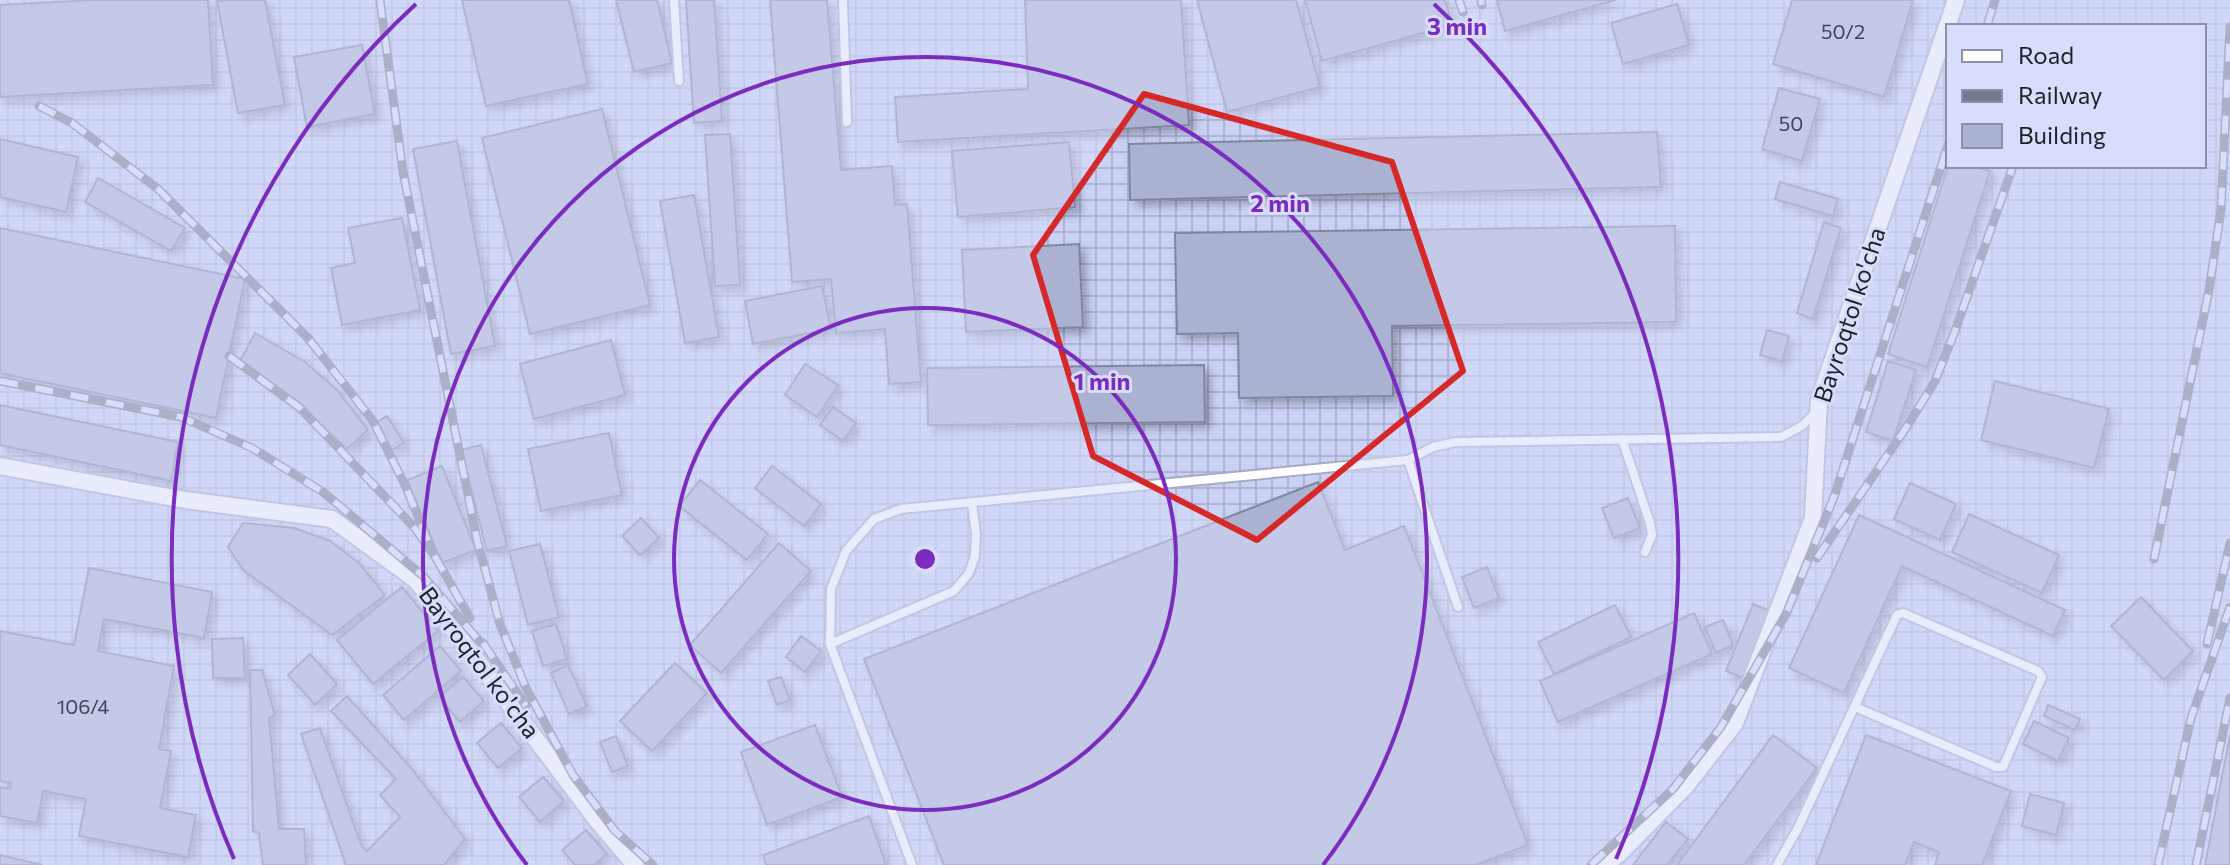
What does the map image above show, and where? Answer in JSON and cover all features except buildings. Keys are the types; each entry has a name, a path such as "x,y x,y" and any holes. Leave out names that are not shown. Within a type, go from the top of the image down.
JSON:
{"street":[{"name":"Bayroqtol ko'cha","path":"1948,24 1956,0"},
{"name":"Bayroqtol ko'cha","path":"1605,865 1685,787 1735,723 1813,518 1819,400 1946,29"},
{"name":"Bayroqtol ko'cha","path":"0,466 185,500 332,519 416,580 596,819 635,865"}],"lane":[{"path":"674,0 679,81"},
{"path":"843,0 847,122"},
{"path":"912,865 830,644 831,589 846,551 874,519 901,509 1408,460 1433,447 1456,442 1781,437 1802,426 1818,410"},
{"path":"1622,439 1650,523 1652,535 1645,552"},
{"path":"1408,460 1458,607"},
{"path":"830,644 954,591 969,573 975,556 972,503"},
{"path":"1777,865 1798,828 1897,615 1903,613 2038,671 2042,677 2003,767 1996,767 1855,707"}],"highlighted area":[{"path":"1144,94 1392,162 1463,371 1257,540 1093,456 1033,255"}],"shaded area":[{"path":"0,0 2230,0 2230,865 0,865"}],"railway":[{"path":"380,0 403,172 477,540 500,624 526,688 573,775 615,831 653,865"},
{"path":"1459,0 1463,12"},
{"path":"1481,0 1482,5"},
{"path":"1988,24 1995,0"},
{"path":"2154,559 2209,290 2221,210 2230,27"},
{"path":"39,106 72,123 158,189 308,338 373,421 405,485 433,553"},
{"path":"1591,865 1673,789 1721,727 1786,614 1834,497 1946,151"},
{"path":"1817,558 1935,381 2012,168"},
{"path":"229,356 300,408 413,526 433,553 470,618"},
{"path":"0,381 181,417 252,448 323,492 423,576 488,651"},
{"path":"2207,644 2230,543"},
{"path":"2158,865 2191,718 2230,607"},
{"path":"483,643 526,706"},
{"path":"2196,865 2230,698"}]}
